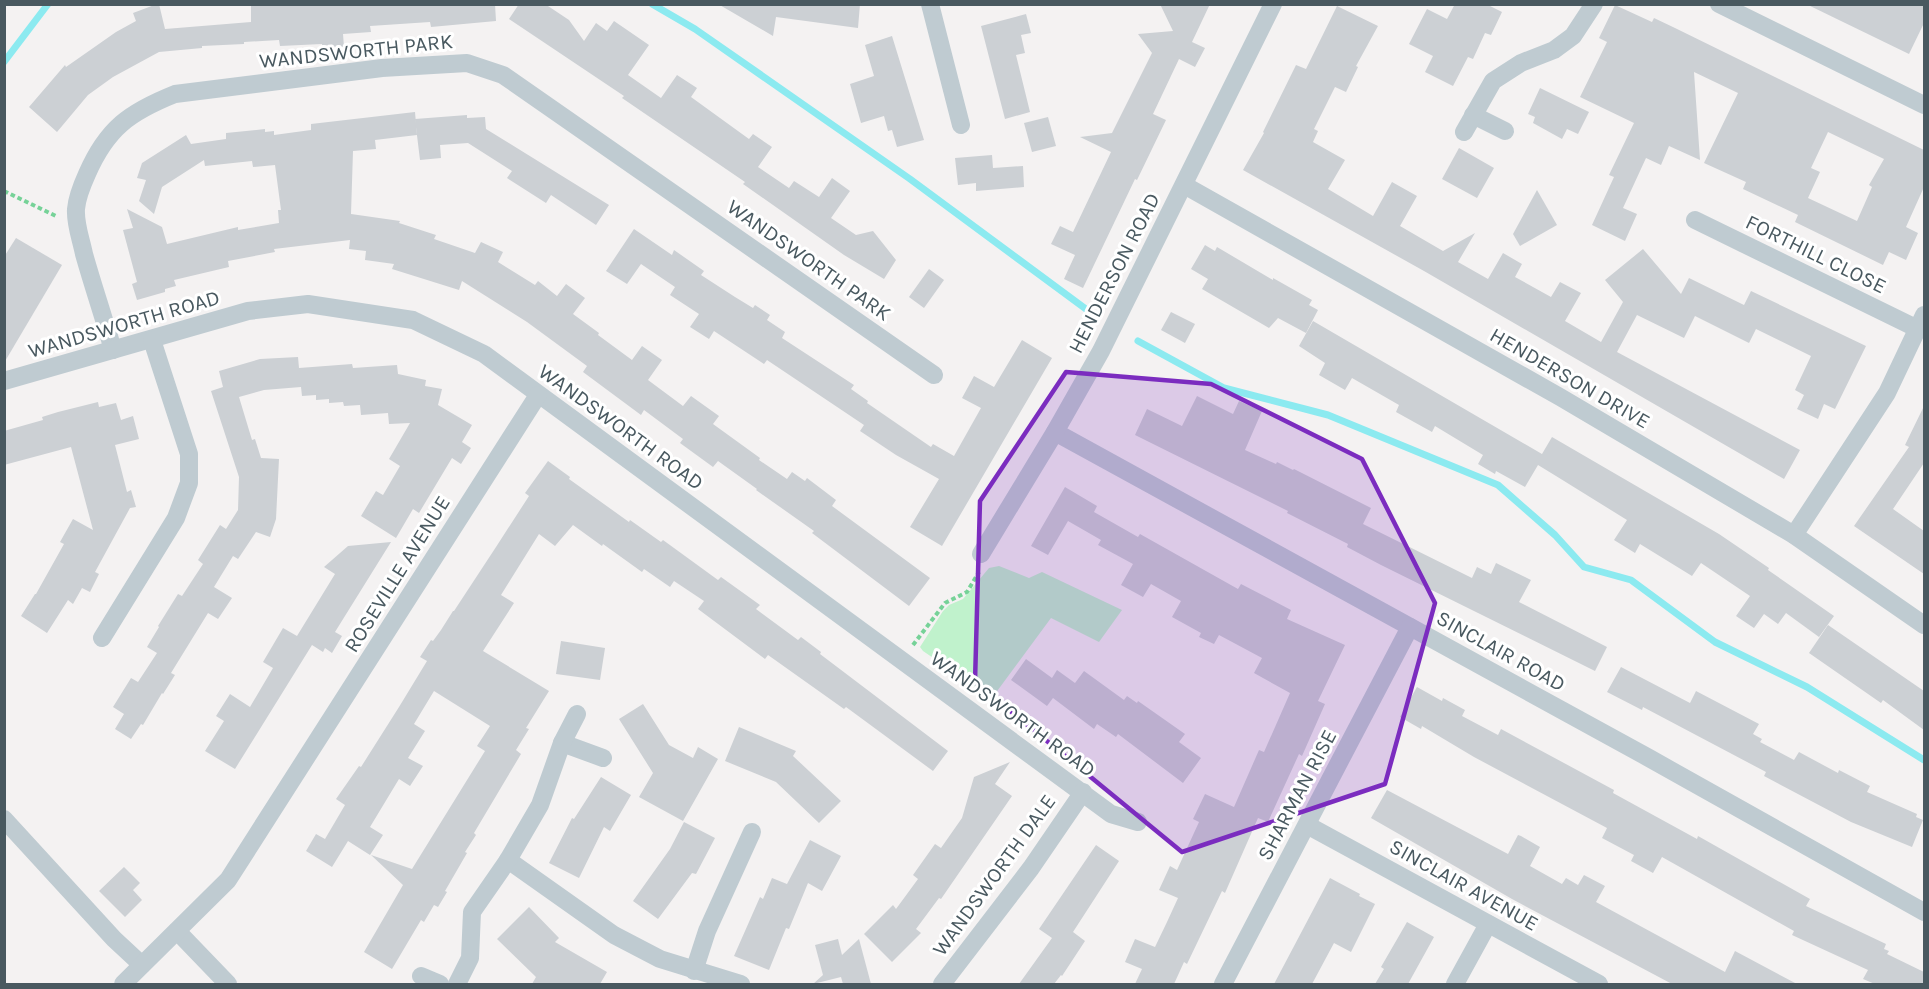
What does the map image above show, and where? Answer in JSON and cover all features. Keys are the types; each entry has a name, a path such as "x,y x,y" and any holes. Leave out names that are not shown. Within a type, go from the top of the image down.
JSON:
{"street":[{"path":"930,4 961,125"},
{"name":"HENDERSON ROAD","path":"981,554 1101,351 1273,4"},
{"path":"1464,132 1493,81 1504,72 1531,58 1554,50 1573,36 1594,4"},
{"path":"1719,4 1924,105"},
{"name":"WANDSWORTH PARK","path":"113,350 77,227 76,209 80,190 92,163 105,141 123,122 145,107 175,94 382,68 467,63 503,75 934,375"},
{"path":"1473,115 1505,131"},
{"name":"HENDERSON DRIVE","path":"1184,185 1560,397 1794,535 1924,625"},
{"name":"FORTHILL CLOSE","path":"1695,220 1921,322"},
{"name":"WANDSWORTH ROAD","path":"4,381 248,311 308,304 413,320 484,354 1111,814 1138,822"},
{"path":"1794,535 1887,393 1921,322"},
{"path":"102,638 176,518 189,483 189,454 152,340"},
{"name":"ROSEVILLE AVENUE","path":"123,984 228,880 538,394"},
{"name":"SINCLAIR ROAD","path":"1055,432 1924,912"},
{"name":"SHARMAN RISE","path":"1223,984 1410,627"},
{"path":"457,984 470,958 472,912 508,860 540,805 562,743 577,714"},
{"path":"562,743 603,758"},
{"name":"WANDSWORTH DALE","path":"942,984 1031,868 1083,792"},
{"path":"4,819 114,939 142,966"},
{"name":"SINCLAIR AVENUE","path":"1307,825 1599,984"},
{"path":"694,971 707,931 752,832"},
{"path":"508,860 614,935 660,959 741,984"},
{"path":"1455,984 1488,924"},
{"path":"177,931 228,984"},
{"path":"421,976 440,984"}],"path":[{"path":"4,191 77,227"},
{"path":"902,660 945,603 967,592 979,575 981,554"}],"highlighted area":[{"path":"1066,372 1211,384 1362,459 1435,603 1385,784 1182,852 975,682 980,501"}],"green space":[{"path":"999,566 1029,578 1042,572 1122,610 1099,642 1051,618 992,698 920,647 943,611 949,605 963,599 989,568"}],"building":[{"path":"159,4 165,29 251,22 251,4 495,4 496,21 431,27 430,22 370,26 371,32 343,34 344,47 322,48 322,44 280,46 279,40 159,52 113,77 88,95 57,132 29,107 65,65 66,67 136,21 133,13"},
{"path":"519,4 545,4 569,20 584,41 596,23 607,31 614,21 649,45 628,75 661,98 677,75 697,88 691,97 749,139 753,134 772,147 758,167 789,188 794,181 819,197 832,178 850,191 831,218 856,235 873,231 896,260 884,279 844,255 743,184 745,182 622,98 624,96 509,19"},
{"path":"718,4 860,4 858,28 776,17 773,36"},
{"path":"1160,4 1210,4 1192,42 1205,48 1195,67 1179,59 1153,114 1166,120 1083,288 1064,279 1075,255 1051,244 1060,226 1073,232 1111,152 1080,137 1112,133 1152,53 1138,34 1173,31"},
{"path":"1455,4 1486,4 1502,12 1491,35 1485,33 1473,59 1468,57 1453,86 1425,72 1433,56 1409,44 1427,9 1447,19"},
{"path":"1806,4 1924,4 1924,23 1909,54"},
{"path":"1615,5 1652,22 1654,18 1924,150 1924,187 1906,227 1918,233 1906,260 1889,252 1883,265 1795,222 1798,215 1743,189 1746,182 1704,163 1738,93 1694,72 1700,160 1669,146 1661,165 1646,158 1623,208 1637,214 1625,241 1592,225 1614,177 1609,175 1634,123 1580,97 1607,42 1599,38","holes":["1828,132 1884,159 1869,185 1872,187 1857,221 1808,198 1820,172 1811,168"]},
{"path":"1337,6 1378,26 1356,66 1358,67 1346,92 1335,87 1314,129 1318,131 1313,142 1345,160 1328,189 1373,216 1392,182 1417,196 1400,226 1443,251 1475,233 1458,262 1488,279 1503,253 1522,264 1515,277 1551,297 1560,282 1581,293 1565,321 1601,342 1623,302 1605,280 1643,249 1681,294 1689,278 1744,305 1751,291 1866,346 1835,409 1824,404 1818,419 1797,409 1804,395 1795,390 1811,356 1756,329 1749,343 1695,316 1684,338 1637,315 1617,352 1800,450 1784,479 1424,271 1243,170 1264,133 1296,65 1306,69"},
{"path":"1026,14 1031,33 1021,35 1025,53 1016,55 1030,112 1005,119 981,26"},
{"path":"892,36 924,140 897,147 892,130 888,131 884,116 861,123 850,84 874,76 865,45"},
{"path":"1540,88 1589,112 1578,134 1567,129 1562,139 1533,123 1535,117 1528,114"},
{"path":"415,112 417,135 375,140 376,149 353,151 351,214 400,221 399,223 436,235 434,239 475,253 481,242 503,252 498,262 535,285 538,281 557,296 566,284 585,298 573,314 599,333 598,335 632,360 642,346 662,360 648,380 683,406 691,396 719,416 713,424 760,458 759,460 787,479 792,472 805,481 807,478 836,500 832,506 930,578 909,606 757,489 718,461 713,467 680,443 683,439 644,410 641,415 583,372 587,366 527,322 462,281 459,290 392,269 394,264 365,260 366,251 349,249 350,240 274,249 275,252 228,261 229,267 174,280 176,286 165,289 165,292 137,300 132,284 137,282 123,230 133,228 127,209 162,227 167,244 238,227 238,230 279,223 278,210 281,210 275,165 253,167 252,161 205,166 204,160 162,187 154,214 139,201 146,180 137,178 142,163 186,135 191,144 226,139 226,133 265,129 265,132 274,131 274,135 311,130 311,124"},
{"path":"467,115 467,118 485,117 486,129 609,205 596,225 551,195 546,203 507,178 512,171 468,143 440,145 441,158 420,160 415,119"},
{"path":"1048,117 1056,146 1032,152 1024,123"},
{"path":"1459,148 1494,168 1477,198 1442,179"},
{"path":"992,155 993,168 1023,166 1024,187 976,191 976,183 958,185 955,158"},
{"path":"1537,190 1557,225 1520,246 1513,234"},
{"path":"634,229 672,255 674,250 704,271 701,275 753,308 755,305 770,315 767,320 785,332 782,338 854,385 851,389 868,401 867,403 931,447 933,444 954,456 981,408 962,398 974,376 994,387 1022,340 1052,358 942,546 910,527 939,479 896,455 860,431 864,425 767,360 764,364 714,331 709,339 690,327 699,314 670,295 675,287 641,264 627,284 606,271"},
{"path":"16,238 62,265 4,363 4,257"},
{"path":"1205,245 1215,251 1217,247 1312,300 1309,305 1318,310 1306,333 1278,318 1269,328 1202,289 1208,279 1191,269"},
{"path":"929,269 944,280 924,308 909,297"},
{"path":"1171,312 1195,324 1185,343 1161,330"},
{"path":"1313,321 1542,454 1552,437 1719,534 1834,616 1819,637 1786,613 1778,624 1764,614 1754,628 1736,616 1750,596 1701,563 1692,576 1640,544 1635,553 1614,540 1627,520 1538,465 1525,487 1478,464 1483,455 1435,426 1432,432 1396,412 1399,405 1352,378 1345,390 1319,375 1325,363 1299,346"},
{"path":"298,357 299,368 352,364 353,368 397,365 398,374 426,380 425,386 442,389 438,405 472,425 462,442 471,448 461,464 452,458 419,513 413,509 396,538 361,516 376,491 383,495 400,466 389,459 410,423 389,424 388,413 361,415 360,405 344,406 343,402 329,403 329,399 316,400 316,395 302,396 301,387 264,390 239,397 252,440 255,439 261,458 279,459 276,519 270,537 256,532 238,559 233,556 214,587 232,598 218,619 208,613 171,673 175,675 143,725 141,724 131,739 115,729 124,714 113,707 131,678 138,682 157,653 147,647 158,626 178,594 182,596 203,564 198,560 220,525 226,529 238,510 239,477 211,391 223,387 219,371 260,359"},
{"path":"1197,396 1233,414 1239,401 1262,411 1245,450 1276,464 1277,462 1294,469 1371,508 1363,524 1472,578 1477,567 1491,574 1496,563 1531,580 1519,602 1607,647 1595,671 1381,565 1347,547 1348,544 1287,513 1288,511 1135,435 1147,409 1182,426"},
{"path":"98,402 99,407 116,403 121,420 133,416 139,439 115,445 127,492 131,490 136,507 130,508 95,572 99,574 90,592 82,588 73,604 68,600 47,633 21,616 64,544 60,542 73,519 93,530 71,447 4,465 4,431 43,420 42,417 58,412"},
{"path":"1924,406 1924,463 1893,509 1924,531 1924,574 1854,526 1909,447 1905,445"},
{"path":"548,461 629,522 630,520 661,542 663,540 718,580 721,577 760,605 756,609 798,640 801,637 948,751 933,771 846,707 844,709 768,655 765,659 698,609 704,601 674,581 670,587 644,569 642,572 573,525 555,546 539,534 501,595 514,603 483,651 549,691 526,728 529,729 516,750 521,754 474,833 476,835 445,891 447,892 438,907 434,905 424,922 421,920 392,969 364,952 403,885 371,855 412,869 485,751 477,746 490,726 434,691 414,724 425,731 408,758 423,766 410,786 399,779 370,827 383,835 370,855 348,841 332,867 306,851 316,834 325,839 345,805 336,799 359,766 361,767 399,707 427,661 420,657 441,630 496,547 529,496 525,493"},
{"path":"1065,487 1097,506 1094,512 1138,537 1140,534 1238,589 1241,584 1291,610 1287,619 1345,645 1318,701 1325,704 1302,756 1299,754 1268,822 1258,818 1225,893 1222,891 1187,964 1184,962 1174,984 1135,984 1142,969 1125,962 1135,939 1155,947 1167,922 1178,898 1159,890 1170,866 1177,870 1199,822 1193,819 1205,794 1234,807 1259,750 1264,752 1290,693 1254,673 1262,658 1219,635 1214,644 1199,637 1201,633 1172,617 1181,601 1151,584 1143,597 1121,585 1133,564 1098,545 1101,540 1068,521 1048,555 1031,546"},
{"path":"391,542 335,632 342,636 332,653 325,648 323,652 312,645 235,769 205,751 224,721 216,716 230,694 250,707 273,668 263,662 283,628 297,636 335,574 324,567 348,546"},
{"path":"1828,625 1924,691 1924,730 1883,700 1881,703 1809,653"},
{"path":"561,641 605,648 600,680 556,674"},
{"path":"1026,659 1052,678 1057,670 1075,683 1084,671 1124,700 1127,696 1137,703 1138,701 1185,734 1179,742 1201,758 1183,783 1118,734 1116,737 1097,724 1094,729 1053,698 1047,706 1011,680"},
{"path":"1621,667 1690,703 1696,691 1759,724 1753,734 1762,739 1760,742 1794,760 1799,752 1838,773 1839,770 1870,786 1867,792 1917,814 1916,817 1923,820 1912,847 1851,822 1764,776 1766,772 1643,707 1642,710 1607,692"},
{"path":"1417,687 1442,701 1443,698 1465,710 1462,716 1498,735 1501,729 1614,790 1613,793 1697,839 1698,836 1810,899 1806,906 1886,944 1884,949 1889,951 1887,954 1924,972 1924,984 1875,984 1863,979 1868,970 1792,935 1794,931 1662,857 1653,873 1631,861 1634,855 1602,838 1607,828 1474,757 1422,726 1421,729 1400,717"},
{"path":"643,704 669,745 693,758 698,747 718,759 683,821 639,797 653,773 619,719"},
{"path":"739,727 796,751 793,756 841,801 819,823 776,782 725,761"},
{"path":"1010,762 995,784 1012,796 941,899 939,898 916,929 921,933 892,962 864,934 893,905 896,909 918,879 913,875 935,844 941,848 962,818 974,777"},
{"path":"601,777 631,795 610,831 604,827 579,878 549,863 572,818 574,819"},
{"path":"1387,790 1508,854 1518,835 1521,836 1540,847 1530,866 1562,884 1566,878 1578,885 1584,875 1605,886 1596,902 1725,972 1735,951 1797,984 1672,984 1512,899 1371,818"},
{"path":"684,822 715,838 696,874 692,873 658,919 633,901 670,849"},
{"path":"810,840 841,856 822,891 808,883 769,970 734,956 760,897 763,899 772,878 787,884"},
{"path":"1096,845 1119,861 1073,932 1085,941 1062,976 1054,984 1019,984 1052,938 1039,929"},
{"path":"124,867 140,883 133,890 142,900 125,917 99,891"},
{"path":"1330,878 1375,904 1351,952 1334,943 1312,984 1274,984"},
{"path":"529,907 559,938 555,942 607,972 600,984 532,984 536,977 497,939"},
{"path":"1407,922 1434,937 1408,984 1375,984 1384,969 1381,967"},
{"path":"838,939 842,955 859,939 871,984 843,984 841,977 813,984 823,975 815,945"}],"waterway":[{"path":"4,62 48,4"},
{"path":"652,4 695,29 910,179 1094,315"},
{"path":"1138,341 1224,388 1328,415 1498,485 1555,535 1584,567 1631,580 1715,642 1807,687 1924,760"}]}
